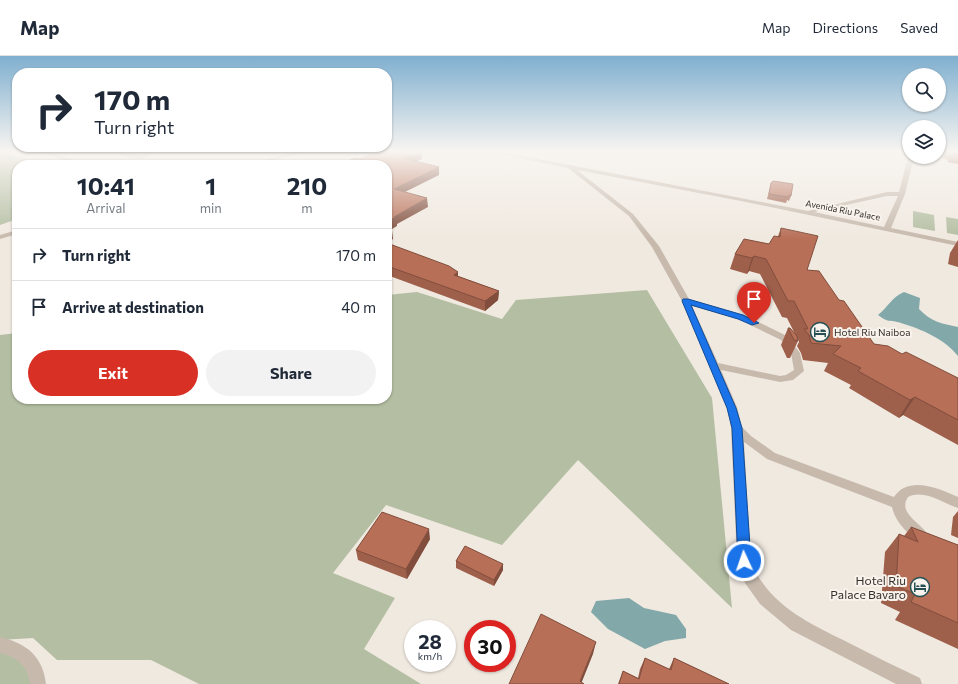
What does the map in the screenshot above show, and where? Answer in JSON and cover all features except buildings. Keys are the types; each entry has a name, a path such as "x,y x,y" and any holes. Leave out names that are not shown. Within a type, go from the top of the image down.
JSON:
{"street":[{"path":"587,180 631,215 655,246 686,301 732,408 737,428 744,561 750,578 764,599 796,625 914,684"},
{"name":"Avenida Riu Palace","path":"640,180 808,212 958,244"},
{"path":"887,228 902,194 905,180"},
{"path":"808,212 887,194 902,194"},
{"path":"0,237 12,233"},
{"path":"686,301 740,317 784,338 790,343 799,364 799,371 789,378 780,379 713,365"},
{"path":"737,428 753,444 771,456 898,504"},
{"path":"931,541 907,523 900,513 898,504 900,496 906,492 915,490 940,494 958,504"},
{"path":"0,645 14,648 30,658 38,675 38,684"}],"green space":[{"path":"0,180 12,180 12,221 0,225"},
{"path":"913,211 934,215 935,231 913,227"},
{"path":"946,217 958,219 958,235 947,233"},
{"path":"647,290 712,398 732,608 578,460 502,545 386,505 333,573 395,598 364,649 421,684 199,684 151,660 57,660 33,638 0,640 0,335 12,334 12,404 392,404 392,294 417,292 502,319 516,300"},
{"path":"0,645 14,648 38,684 0,684"}],"water":[{"path":"904,292 920,298 919,309 927,316 942,323 958,327 958,356 953,350 932,335 909,325 887,320 878,315 893,300"},
{"path":"629,598 644,608 676,615 686,629 686,638 665,641 645,649 608,629 591,612 596,601"}],"place":[{"name":"Hotel Riu Naiboa","path":"820,332"},
{"name":"Hotel Riu Palace Bavaro","path":"920,587"}],"route":[{"path":"744,561 737,428 732,408 699,336 686,301 740,317 754,323"}]}
